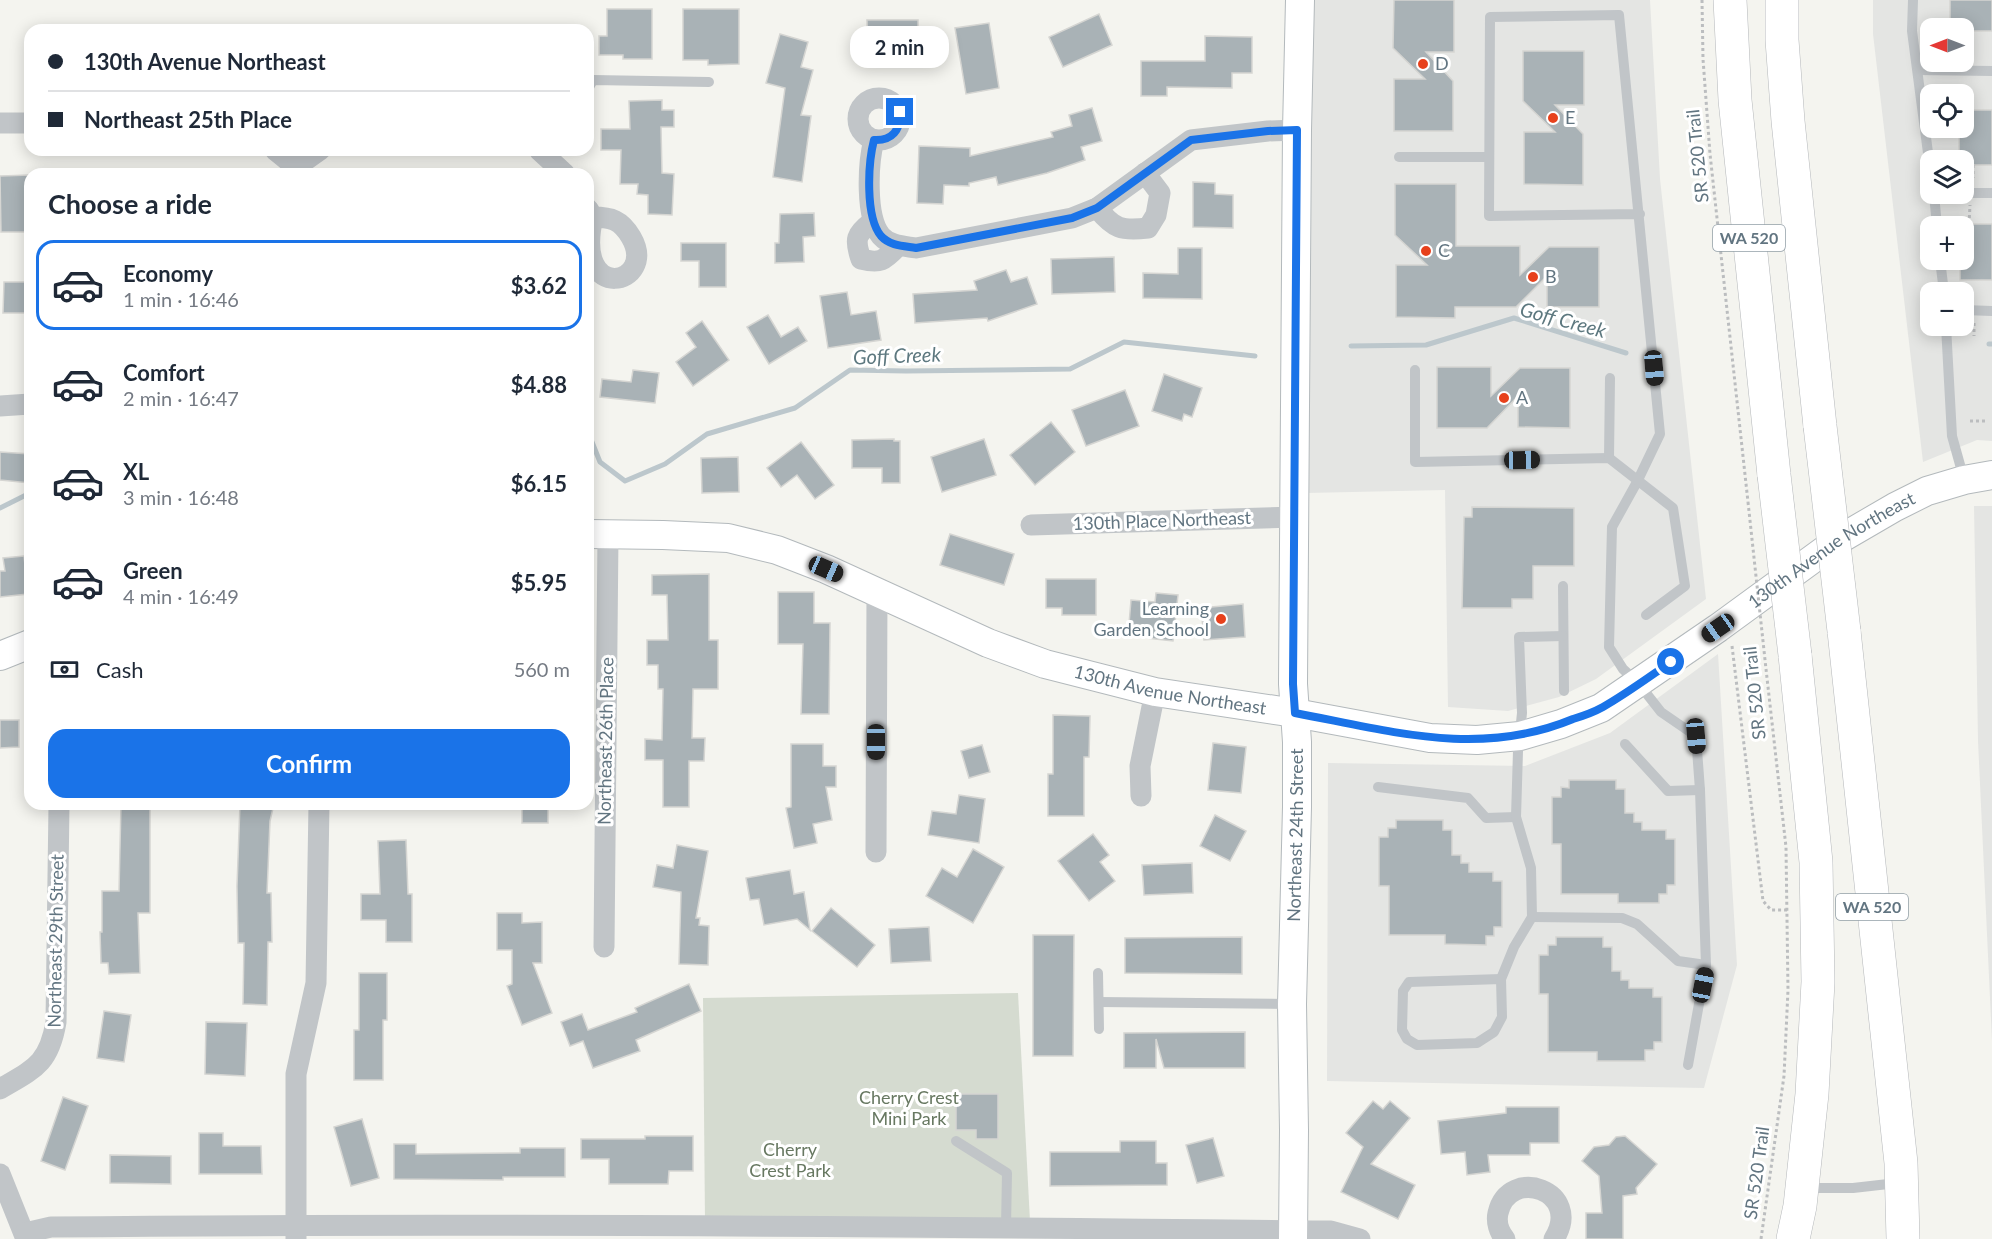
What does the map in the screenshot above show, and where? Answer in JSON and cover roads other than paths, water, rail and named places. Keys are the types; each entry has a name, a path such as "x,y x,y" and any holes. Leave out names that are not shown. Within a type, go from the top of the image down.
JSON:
{"highway":[{"name":"WA 520","path":"1730,0 1735,100 1774,475 1781,662 1817,873 1818,982 1812,1094 1802,1188 1793,1239"},
{"name":"WA 520","path":"1782,0 1782,40 1788,121 1901,1183 1903,1239"}],"street":[{"name":"Northeast 24th Street","path":"1293,1235 1292,1004 1297,807 1293,684 1300,0"},
{"path":"0,123 24,123"},
{"path":"874,140 869,203 884,235 916,248 1072,218 1097,208 1191,140 1297,130"},
{"path":"282,156 296,168"},
{"path":"300,168 313,156"},
{"path":"550,156 560,168"},
{"path":"1097,208 1108,222 1127,231 1148,228 1156,215 1160,193 1145,174"},
{"path":"0,406 24,404"},
{"name":"130th Avenue Northeast","path":"598,535 728,538 777,550 877,591 988,644 1045,664 1155,692 1295,713 1430,738 1477,740 1520,736 1561,724 1601,708 1639,684 1840,539 1927,491 1964,480 1992,475"},
{"name":"130th Place Northeast","path":"1031,525 1294,517"},
{"name":"Northeast 26th Place","path":"598,535 604,947"},
{"path":"876,852 877,591"},
{"path":"0,656 24,646"},
{"path":"1141,796 1140,766 1155,692"},
{"name":"Northeast 29th Street","path":"0,1089 35,1069 53,1040 56,1010 59,810"},
{"path":"296,1232 296,1074 316,983 319,810"},
{"path":"0,1174 25,1236 51,1227 296,1232 731,1232 1006,1227 1293,1235 1332,1231 1360,1239"},
{"path":"1501,1238 1497,1218 1503,1201 1511,1193 1521,1188 1532,1187 1547,1192 1558,1206 1561,1226 1554,1239"}],"lane":[{"path":"1913,0 1912,31 1928,150"},
{"path":"1640,214 1490,216 1490,17 1619,15 1640,214 1660,434 1637,482 1612,526 1609,647 1623,669 1639,684 1661,712 1696,736 1707,965 1688,1065"},
{"path":"1918,70 1992,71"},
{"path":"594,80 709,82"},
{"path":"1399,157 1489,157"},
{"path":"1974,193 1992,193"},
{"path":"1974,310 1992,311"},
{"path":"1947,336 1952,436 1964,480"},
{"path":"1415,370 1415,462 1609,458 1672,508 1685,586 1646,615"},
{"path":"1609,458 1610,378"},
{"path":"1563,586 1564,691"},
{"path":"1501,979 1409,982 1403,991 1402,1030 1407,1039 1417,1045 1477,1043 1494,1032 1502,1017 1501,979 1514,946 1532,916 1531,868 1516,817 1522,713 1519,637 1563,636"},
{"path":"1625,744 1668,791 1700,790"},
{"path":"1378,787 1468,798 1486,818 1516,817"},
{"path":"1532,916 1622,918 1637,924 1678,961 1707,965"},
{"path":"1098,973 1099,1029"},
{"path":"1099,1002 1292,1004"},
{"path":"956,1141 1007,1173 1006,1227"},
{"path":"1802,1188 1853,1188 1901,1183"}],"waterway":[{"name":"Goff Creek","path":"1351,346 1426,345 1514,318 1626,353"},
{"name":"Goff Creek","path":"594,447 600,462 625,481 665,464 707,434 795,408 850,370 1070,369 1124,342 1255,356"},
{"name":"Goff Creek","path":"0,508 24,496"}],"place":[{"name":"D","path":"1423,64"},
{"name":"E","path":"1553,118"},
{"name":"C","path":"1426,251"},
{"name":"B","path":"1533,277"},
{"name":"A","path":"1504,398"},
{"name":"Learning Garden School","path":"1221,619"}],"park label":[{"name":"Cherry Crest Mini Park","path":"909,1108"},
{"name":"Cherry Crest Park","path":"790,1160"}]}
